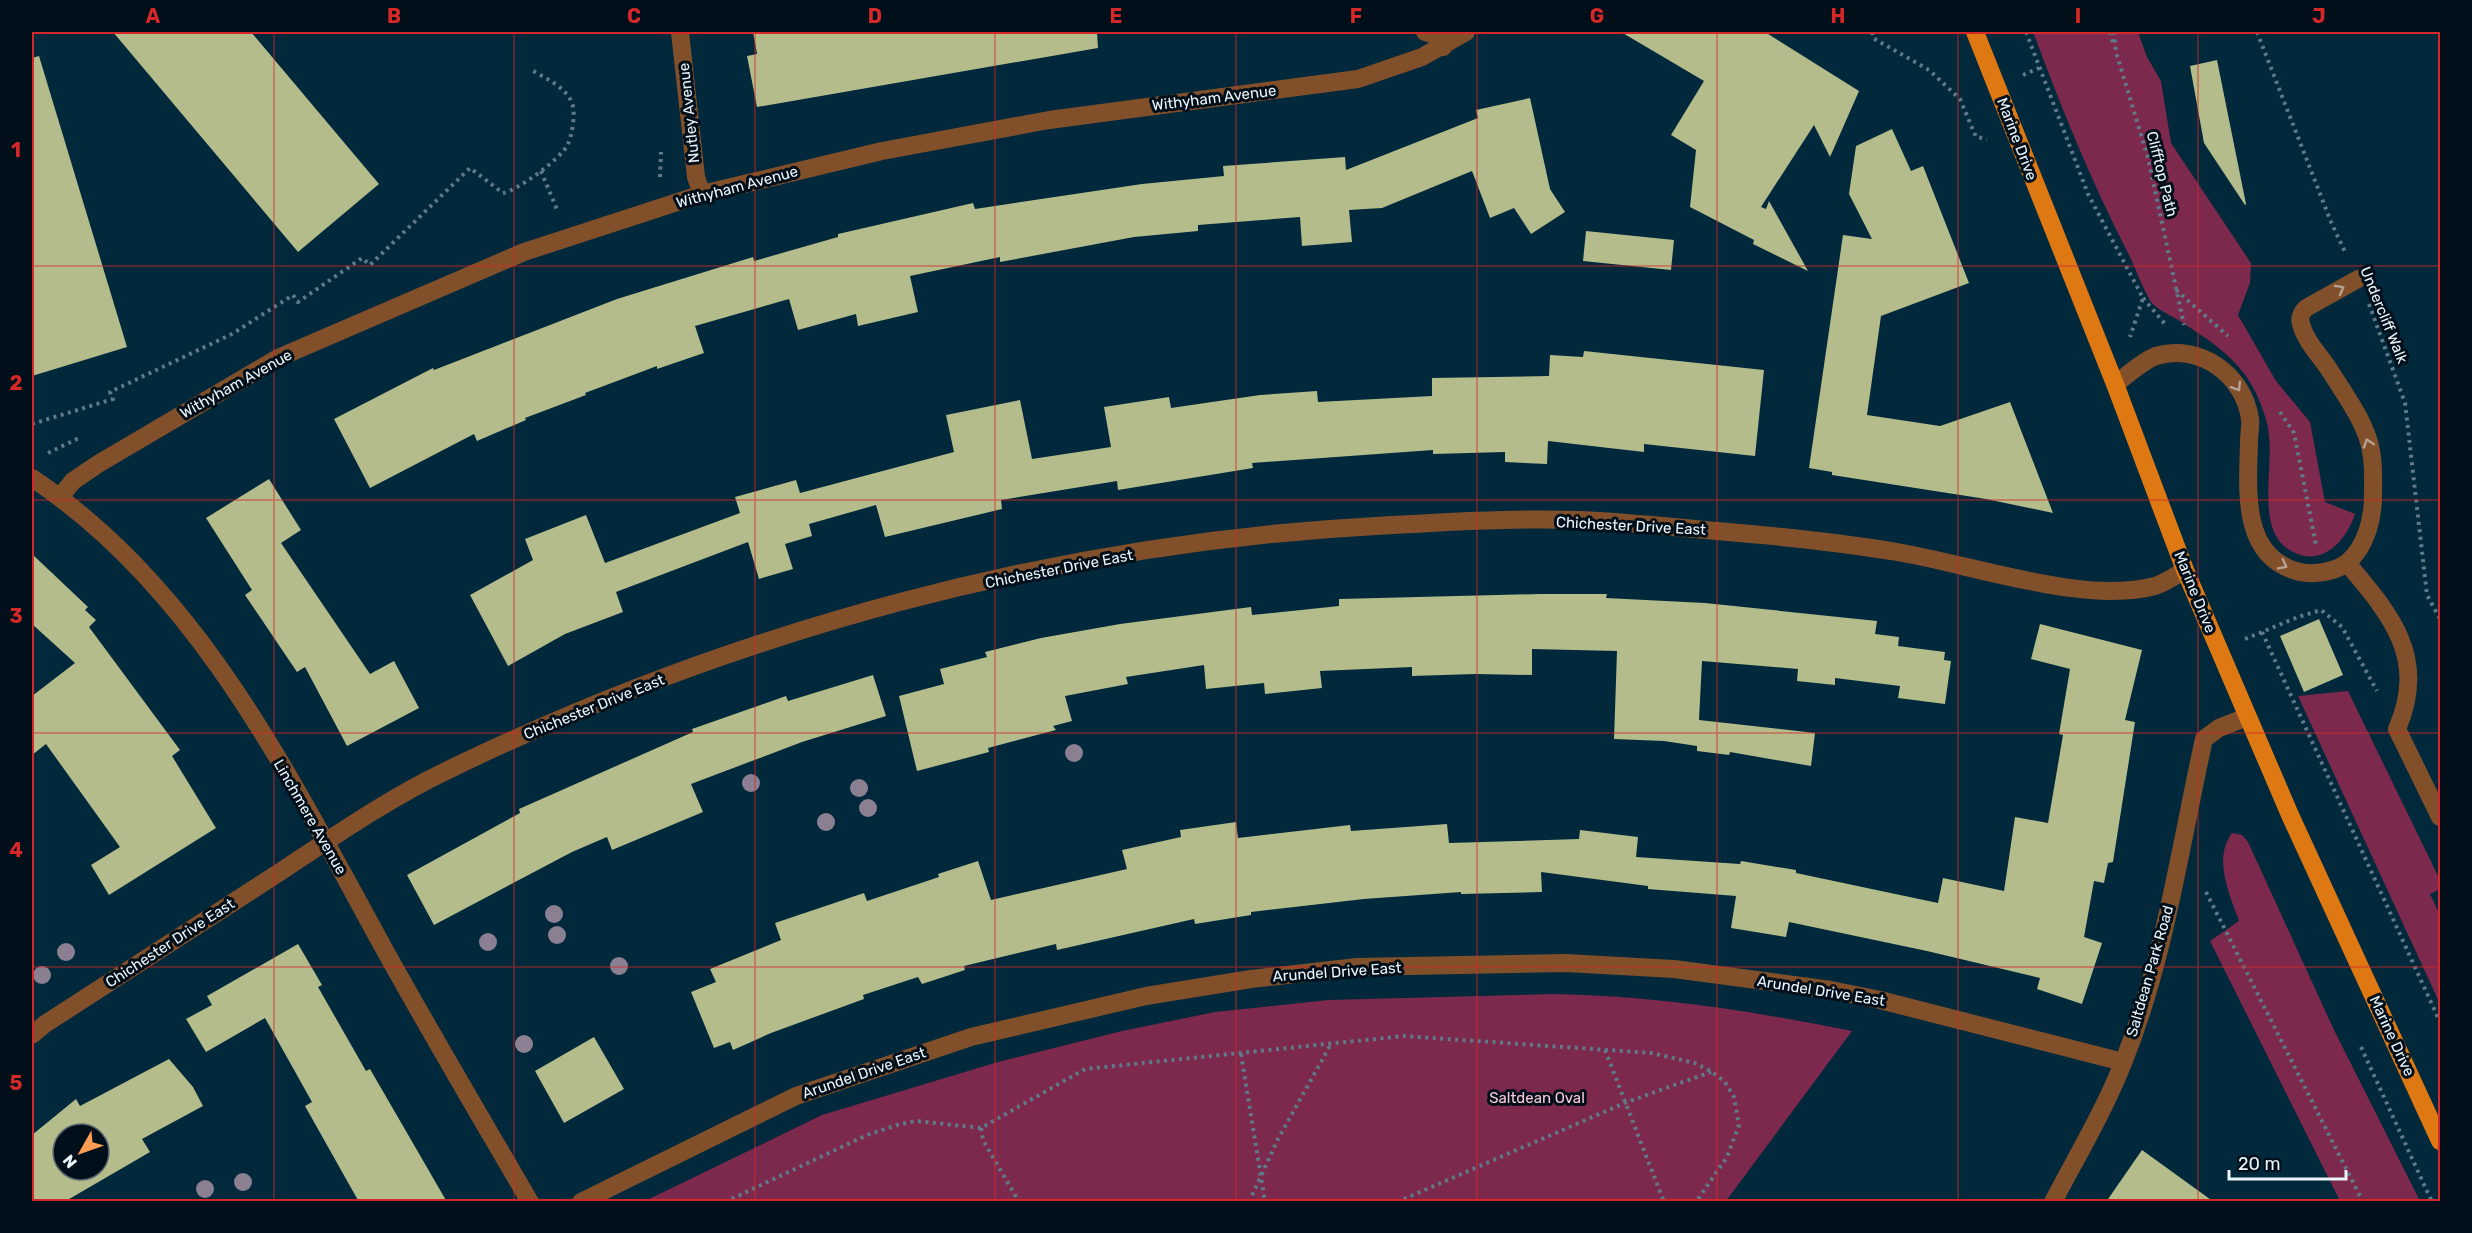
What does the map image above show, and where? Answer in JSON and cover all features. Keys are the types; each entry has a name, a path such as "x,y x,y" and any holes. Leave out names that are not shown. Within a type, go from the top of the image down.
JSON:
{"main road":[{"name":"Marine Drive","path":"1975,32 2115,384 2185,570 2329,902 2440,1141"}],"street":[{"name":"Nutley Avenue","path":"680,32 696,177 702,194"},
{"path":"1425,32 1433,34 1443,47"},
{"name":"Withyham Avenue","path":"60,497 73,481 98,464 278,358 524,252 702,194 882,151 1049,120 1327,85 1388,70 1443,47 1466,32"},
{"path":"2115,384 2154,357 2190,354 2216,365 2232,378 2244,397 2250,420 2250,521 2259,544 2275,561 2303,573 2329,571 2347,562 2364,542 2373,511 2371,449 2363,427 2332,373 2310,343 2300,321 2301,313 2306,308 2358,279"},
{"name":"Linchmere Avenue","path":"32,478 60,497 116,546 171,603 210,655 326,842 417,1010 530,1202"},
{"name":"Chichester Drive East","path":"32,1035 45,1024 326,842 443,772 598,703 742,648 838,619 938,593 1096,560 1280,534 1374,526 1577,520 1772,536 1844,545 1901,553 2034,581 2074,587 2137,589 2160,585 2185,570"},
{"path":"2347,562 2380,602 2407,656 2408,694 2397,729 2440,817"},
{"name":"Saltdean Park Road","path":"2053,1202 2085,1143 2123,1062 2165,927 2204,739 2219,728 2247,717"},
{"name":"Arundel Drive East","path":"581,1202 796,1096 971,1037 1146,996 1251,979 1357,967 1566,963 1674,969 1830,990 1880,1000 2123,1062"}],"path":[{"path":"1872,32 1874,38 1929,70 1960,99 1976,137 2018,144"},
{"path":"2025,32 2097,213 2143,298 2115,384"},
{"name":"Clifftop Path","path":"2112,32 2148,158 2184,324"},
{"name":"Undercliff Walk","path":"2257,32 2331,222 2380,327 2405,403 2427,595 2440,619"},
{"path":"32,424 113,399 110,392 232,334 293,295 298,302 362,258 370,265 470,168 503,194 510,192 541,171 568,145 574,107 564,90 530,69"},
{"path":"541,171 560,219"},
{"path":"2397,729 2343,627 2321,610 2264,631 2440,1022"},
{"path":"2206,892 2362,1202"},
{"path":"725,1202 858,1139 900,1124 917,1121 981,1128 1085,1069 1404,1036 1605,1050 1679,1058 1712,1072 1725,1082 1734,1097 1738,1125 1727,1157 1696,1202"},
{"path":"1249,1202 1278,1139 1331,1044"},
{"path":"1605,1050 1664,1202"},
{"path":"1241,1054 1263,1174 1265,1202"},
{"path":"1397,1202 1627,1102 1712,1072"},
{"path":"981,1128 983,1140 1019,1202"}],"green space":[{"path":"2033,32 2138,32 2147,57 2161,81 2171,143 2251,263 2250,283 2238,315 2276,381 2310,422 2325,502 2355,514 2344,536 2328,551 2307,556 2296,553 2284,546 2276,536 2269,510 2268,430 2256,393 2241,370 2222,351 2151,302 2089,171"},
{"path":"2348,691 2440,880 2440,889 2430,894 2440,915 2440,1004 2298,696"},
{"path":"2232,833 2242,835 2248,842 2334,1030 2420,1201 2340,1201 2210,941 2239,921 2227,888 2223,865 2226,843"},
{"name":"Saltdean Oval","path":"1557,994 1668,1001 1778,1017 1852,1031 1726,1201 645,1201 822,1115 998,1062 1122,1031 1215,1012 1328,1000"}],"building":[{"path":"113,32 251,32 379,184 298,252"},
{"path":"753,32 1097,32 1098,48 757,107 747,56 757,54"},
{"path":"1621,32 1765,32 1859,91 1830,157 1814,125 1761,207 1766,209 1769,201 1808,271 1753,244 1754,240 1690,207 1696,150 1671,135 1704,81"},
{"path":"39,56 127,347 32,376 32,58"},
{"path":"2217,60 2245,205 2204,143 2190,66"},
{"path":"1530,98 1550,189 1565,212 1531,234 1514,208 1490,218 1472,171 1382,208 1349,210 1352,242 1302,246 1300,217 1198,225 1198,231 1134,237 1000,262 1000,257 910,276 918,312 858,326 856,314 798,330 789,299 695,326 704,353 657,369 657,366 585,393 586,395 525,418 526,420 477,441 474,434 370,488 334,419 433,368 434,370 617,299 753,257 754,261 838,237 838,234 973,203 975,209 1142,184 1224,176 1223,166 1345,157 1346,170 1478,118 1476,110"},
{"path":"1892,129 1911,171 1923,166 1969,283 1881,316 1867,415 1940,426 2010,402 2053,513 1986,499 1832,475 1832,472 1809,468 1843,235 1872,239 1849,194 1856,146"},
{"path":"1586,231 1674,240 1671,270 1583,261"},
{"path":"1584,351 1764,370 1755,456 1644,444 1644,452 1548,441 1547,464 1505,462 1505,452 1433,454 1433,450 1252,463 1253,468 1118,490 1117,481 1001,500 1002,509 885,537 876,505 809,524 812,536 785,544 793,569 759,579 748,542 616,592 623,612 565,634 508,666 470,595 533,560 525,539 586,515 605,563 740,513 735,497 796,480 800,493 954,452 946,415 1020,400 1032,459 1111,447 1104,407 1169,397 1171,408 1260,395 1317,391 1318,402 1432,396 1432,378 1549,376 1550,355 1583,357"},
{"path":"269,479 301,530 281,543 370,674 394,661 419,708 347,746 305,667 297,672 245,595 252,590 206,518"},
{"path":"32,554 88,607 85,610 96,620 89,627 180,750 172,756 216,828 109,895 91,865 120,847 46,744 32,755 32,696 75,663 32,624"},
{"path":"1607,594 1606,598 1705,603 1877,621 1875,634 1899,637 1898,646 1945,652 1944,660 1951,661 1945,704 1898,698 1900,686 1835,678 1835,685 1797,681 1798,669 1702,661 1699,720 1815,733 1811,766 1730,752 1729,755 1697,751 1697,746 1664,741 1614,739 1617,651 1532,649 1532,675 1412,676 1412,667 1320,671 1322,688 1265,694 1264,683 1206,689 1204,665 1126,677 1128,684 1065,696 1072,721 1053,726 1056,730 988,748 989,752 917,771 899,696 944,684 940,669 987,657 985,652 1041,638 1120,624 1251,607 1252,615 1339,606 1339,599"},
{"path":"2319,619 2343,675 2304,692 2280,636"},
{"path":"2040,624 2142,650 2125,720 2135,722 2113,862 2108,863 2104,883 2094,881 2084,937 2102,943 2082,1004 2037,989 2040,978 1927,951 1789,922 1786,937 1731,928 1736,896 1648,889 1648,886 1541,872 1542,892 1461,894 1461,892 1364,899 1251,912 1251,915 1195,924 1194,919 1057,950 1056,944 964,966 965,970 922,984 918,977 863,995 864,999 771,1033 733,1050 730,1042 714,1048 691,992 716,982 710,969 781,940 775,923 864,893 867,901 939,877 938,874 978,861 991,900 1127,869 1122,850 1181,837 1180,830 1236,822 1238,838 1350,825 1351,831 1447,824 1449,843 1579,839 1580,830 1638,837 1636,857 1740,864 1741,861 1796,870 1796,873 1938,903 1943,878 2004,891 2015,817 2048,823 2063,735 2059,734 2070,669 2031,659"},
{"path":"873,675 886,716 802,742 691,784 703,812 612,850 607,837 572,852 434,925 407,875 520,813 519,809 693,732 692,729 786,696 788,701"},
{"path":"298,944 322,985 318,987 366,1071 370,1069 447,1202 359,1202 305,1106 312,1102 265,1018 206,1052 186,1019 212,1005 207,996"},
{"path":"594,1037 624,1089 564,1123 535,1071"},
{"path":"169,1059 193,1087 203,1106 142,1139 150,1152 111,1175 111,1122 51,1122 51,1182 98,1182 64,1202 32,1202 32,1135 76,1099 80,1106"},
{"path":"2142,1150 2214,1202 2106,1202"}]}
